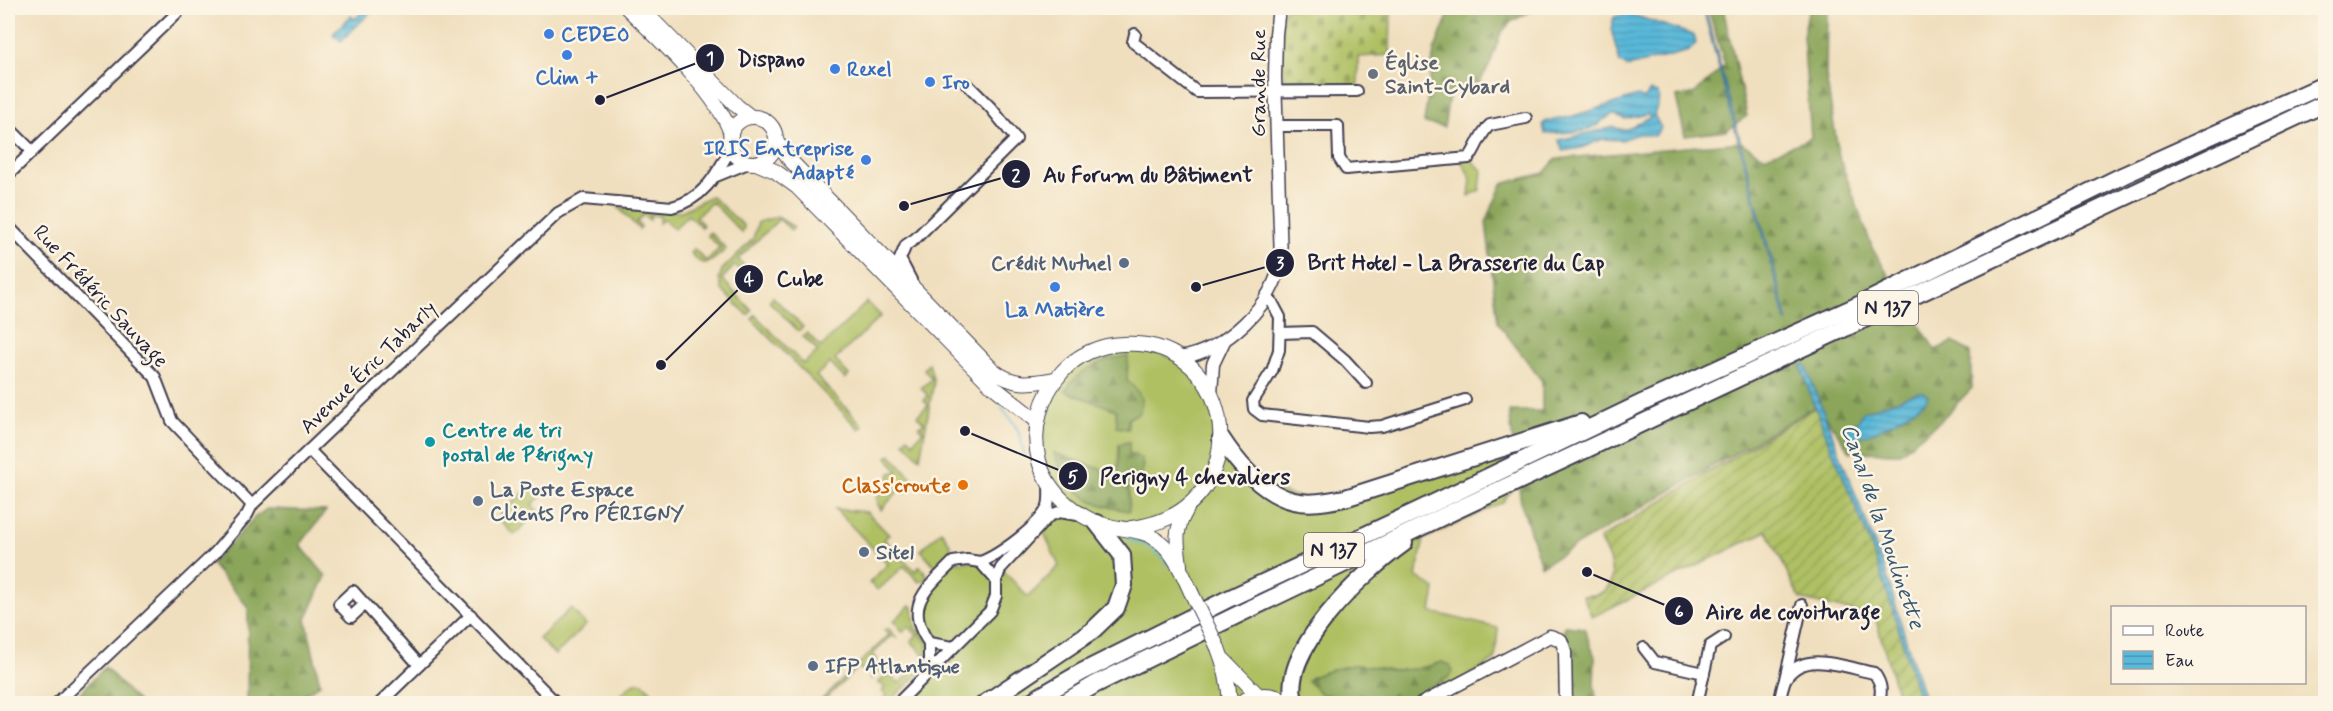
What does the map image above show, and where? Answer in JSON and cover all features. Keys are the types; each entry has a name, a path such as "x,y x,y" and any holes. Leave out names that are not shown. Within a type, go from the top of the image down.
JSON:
{"highway":[{"name":"N 137","path":"1028,704 1082,672 1226,600 1644,402 1863,303 2124,175 2325,84"},
{"name":"N 137","path":"1062,704 1228,619 1450,513 2325,103"},
{"name":"N 137","path":"1221,438 1244,467 1264,487 1294,501 1319,503 1345,498 1644,402"},
{"path":"1293,704 1292,678 1296,663 1304,647 1336,606 1380,562 1414,536 1450,513"},
{"path":"984,704 1092,631 1116,608 1124,585 1122,555 1091,520"}],"main road":[{"path":"627,8 706,90 728,126 731,141 740,160 775,171 798,187 990,384 1038,421"},
{"path":"641,8 737,106 751,117 767,122 772,128 776,141 790,160 1000,376 1008,381 1023,384 1055,379"},
{"path":"731,141 738,122 751,117"},
{"path":"752,163 771,156 776,141"},
{"path":"1180,567 1176,534 1180,521 1188,507 1206,487 1217,462 1221,438 1218,410 1202,378 1180,357 1150,345 1133,343 1105,345 1070,363 1055,379 1044,399 1038,421 1039,461 1049,483 1061,499 1091,520 1131,528 1160,542 1180,567 1220,653 1229,688 1230,704"},
{"path":"1131,528 1163,522 1188,507"},
{"path":"1220,653 1258,695"},
{"path":"1238,704 1258,695 1280,697 1293,704"}],"street":[{"path":"8,175 182,8"},
{"name":"Grande Rue","path":"1180,357 1204,352 1224,341 1265,299 1277,279 1281,260 1276,91 1276,34 1279,8"},
{"path":"1135,34 1133,42 1197,92 1356,91"},
{"path":"918,292 901,262 901,254 906,245 915,239 1016,139 991,108 967,84"},
{"path":"1277,126 1338,126 1339,158 1346,169 1469,158 1490,125 1526,118"},
{"path":"8,127 32,151"},
{"name":"Avenue Éric Tabarly","path":"557,704 309,450 558,213 583,199 672,207 686,204 716,176 731,141"},
{"name":"Avenue Éric Tabarly","path":"716,176 752,163"},
{"name":"Rue Frédéric Sauvage","path":"8,226 155,377 172,421 252,505"},
{"path":"1265,299 1272,302 1280,317 1280,333 1279,350 1272,371 1253,401 1254,409 1262,415 1370,427 1382,426 1466,400"},
{"path":"1280,333 1312,332 1346,360 1365,383"},
{"name":"Grande Rue","path":"1211,394 1213,364 1224,341"},
{"path":"56,704 215,553 243,520 252,505 309,450"},
{"path":"925,675 930,660 929,643 920,630 916,616 920,600 953,562 967,560 980,562 991,559 1022,536 1045,512 1049,504 1049,483"},
{"path":"897,704 990,611 996,596 996,580 1001,568 1049,516 1059,512 1069,512 1091,520"},
{"path":"980,562 996,580"},
{"path":"365,604 419,665"},
{"path":"1779,704 1802,606"},
{"path":"380,704 471,615"},
{"path":"1421,704 1548,636 1556,637 1562,643 1565,651 1566,704"},
{"path":"1697,704 1710,646 1724,636"},
{"path":"929,643 953,647"},
{"path":"1644,648 1655,662 1704,674"},
{"path":"1785,680 1803,665 1816,661 1874,673 1880,681 1882,693 1879,704"}],"green space":[{"path":"1285,8 1391,8 1390,55 1358,57 1358,86 1283,88 1282,21"},
{"path":"1451,8 1536,8 1511,22 1501,33 1491,61 1478,86 1450,90 1444,127 1424,123 1434,51"},
{"path":"1708,8 1723,8 1747,116 1726,131 1685,136 1676,97 1695,93 1725,65"},
{"path":"1809,8 1827,8 1826,76 1839,156 1873,250 1935,350 1953,342 1970,352 1972,388 1941,420 1900,453 1850,452 1818,405 1541,566 1521,503 1509,411 1542,411 1542,381 1498,323 1486,222 1502,184 1544,173 1556,159 1741,142 1765,157 1811,138 1803,36"},
{"path":"1469,158 1482,170 1480,190 1469,196 1471,178 1460,159"},
{"path":"711,196 742,224 744,227 742,233 712,202 696,217 703,225 701,227 688,215 674,229 664,219 659,223 660,216 650,215 650,220 643,215 637,222 641,227 639,229 618,207 682,211"},
{"path":"777,217 794,227 791,230 779,219 738,259 752,275 748,279 735,265 722,279 752,311 748,315 722,290 719,278 722,270 753,239 758,222"},
{"path":"710,232 726,249 708,262 700,262 691,253 694,249 706,261 720,248 707,235"},
{"path":"773,297 803,327 798,331 769,301"},
{"path":"867,302 881,316 835,360 849,375 845,379 830,363 816,376 863,426 859,429 752,319 755,315 803,364 818,351 803,336 807,333 821,347"},
{"path":"1150,345 1202,378 1221,438 1264,487 1319,503 1510,446 1517,482 1503,502 1424,539 1416,576 1435,589 1431,612 1498,628 1495,660 1420,703 897,704 925,675 929,661 920,630 920,600 953,562 980,562 996,580 1001,568 1028,597 1059,566 1040,524 1069,512 1049,483 1037,421 1055,379 1097,349","holes":["1180,521 1179,566 1160,542 1133,528"]},
{"path":"1128,356 1127,381 1137,391 1141,402 1140,412 1128,419 1128,429 1117,427 1116,410 1065,391 1077,377 1092,366"},
{"path":"929,363 934,382 920,458 904,442 908,437 913,442 923,431 919,427 924,422 917,416 928,405 924,400 928,396 921,388 932,379 924,369"},
{"path":"1819,405 1874,545 1923,703 1900,703 1875,617 1800,599 1767,531 1592,617 1583,596 1605,590 1610,584 1611,567 1599,539"},
{"path":"1129,442 1129,453 1142,459 1143,467 1139,477 1129,484 1129,511 1102,505 1082,494 1066,478 1054,453 1118,475 1119,444"},
{"path":"891,455 914,480 914,484 905,493 900,489 881,510 877,497 888,484 890,473 898,471 887,457"},
{"path":"531,487 541,496 532,505 538,511 514,535 501,521 501,512"},
{"path":"267,509 326,511 300,545 326,576 306,619 320,684 293,703 247,703 248,607 211,564 255,517"},
{"path":"835,509 867,512 889,535 884,539 915,571 920,566 927,575 927,579 919,582 904,566 878,590 869,583 888,564"},
{"path":"941,531 949,543 951,553 950,557 938,566 934,565 921,550"},
{"path":"910,605 913,607 915,627 927,643 924,669 888,703 880,703 887,696 882,691 885,688 880,683 877,685 887,673 891,672 888,675 900,683 924,661 925,656 911,641 917,635 908,626 903,632 894,621"},
{"path":"571,608 586,625 555,655 539,639"},
{"path":"1565,626 1584,628 1595,657 1594,684 1597,703 1566,703 1561,640"},
{"path":"889,629 897,639 892,635 873,654 880,668 884,664 884,667 871,679 872,675 867,669 864,672 859,667 821,703 818,703 889,635 884,630"},
{"path":"1442,662 1453,670 1448,678 1404,702 1373,698 1340,703 1322,694 1307,681 1322,673 1354,665 1402,670"},
{"path":"105,667 139,703 71,702"},
{"path":"638,682 643,683 663,703 612,703 631,685"}],"water":[{"path":"1703,8 1705,8 1788,321 1786,321"},
{"path":"365,9 369,14 341,41 333,34 351,16 355,19"},
{"path":"1627,13 1694,35 1696,43 1689,51 1628,67 1620,63 1611,29 1614,17"},
{"path":"1650,91 1658,93 1659,96 1654,115 1661,128 1655,136 1638,134 1622,140 1603,139 1581,148 1563,151 1559,140 1614,127 1629,128 1650,118 1648,114 1625,119 1613,114 1599,125 1583,131 1545,134 1543,124 1545,122 1570,117 1638,96 1644,99"},
{"path":"1805,364 1886,573 1925,703 1920,703 1880,572 1808,387 1801,366"},
{"path":"1921,391 1928,396 1925,402 1897,420 1864,436 1846,436 1846,427 1859,420 1863,412"}],"waterway":[{"path":"1681,8 1706,14"},
{"path":"1001,407 1017,429 1024,455"},
{"path":"1127,539 1150,547 1168,565"}],"place":[{"name":"CEDEO","path":"549,34"},
{"name":"Clim +","path":"567,55"},
{"name":"Rexel","path":"835,69"},
{"name":"Église Saint-Cybard","path":"1373,74"},
{"name":"Iro","path":"930,82"},
{"name":"Dispano","path":"600,100"},
{"name":"IRIS Entreprise Adapté","path":"866,160"},
{"name":"Au Forum du Bâtiment","path":"904,206"},
{"name":"Crédit Mutuel","path":"1124,263"},
{"name":"La Matière","path":"1055,287"},
{"name":"Brit Hotel - La Brasserie du Cap","path":"1196,287"},
{"name":"Cube","path":"661,365"},
{"name":"Perigny 4 chevaliers","path":"965,431"},
{"name":"Centre de tri postal de Périgny","path":"430,442"},
{"name":"Class'croute","path":"963,485"},
{"name":"La Poste Espace Clients Pro PÉRIGNY","path":"478,501"},
{"name":"Sitel","path":"864,552"},
{"name":"Aire de covoiturage","path":"1587,572"},
{"name":"IFP Atlantique","path":"813,666"}],"water label":[{"name":"Canal de la Moulinette","path":"1884,526"}]}
